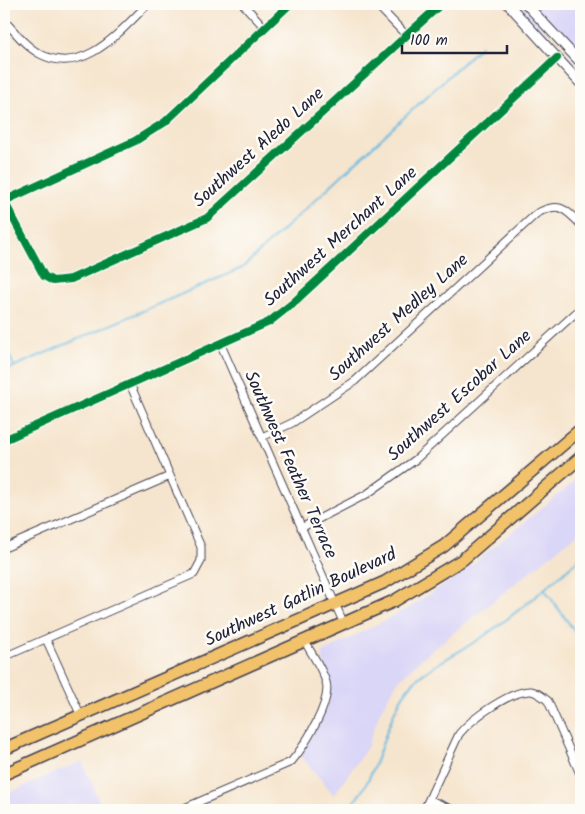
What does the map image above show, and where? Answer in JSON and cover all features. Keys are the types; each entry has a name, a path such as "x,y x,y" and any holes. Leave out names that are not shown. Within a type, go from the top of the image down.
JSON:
{"main road":[{"name":"Southwest Gatlin Boulevard","path":"4,749 385,582 444,546 581,429"},
{"path":"4,774 304,640 344,624 394,601 431,581 462,560 581,457"}],"street":[{"path":"4,20 27,44 40,54 54,59 70,60 87,56 102,47 148,4"},
{"path":"243,4 265,28"},
{"path":"4,201 135,141 165,122 290,4"},
{"path":"376,4 406,35"},
{"name":"Southwest Aledo Lane","path":"4,201 44,276 53,280 71,279 207,218 441,4"},
{"path":"508,4 581,84"},
{"path":"526,4 581,63"},
{"name":"Southwest Merchant Lane","path":"4,440 269,322 287,308 557,58"},
{"name":"Southwest Medley Lane","path":"262,436 299,418 355,381 536,214 546,208 556,206 564,209 581,225"},
{"name":"Southwest Escobar Lane","path":"301,528 367,494 415,460 581,308"},
{"name":"Southwest Feather Terrace","path":"221,345 344,624"},
{"path":"4,657 194,574 201,561 201,547 130,384"},
{"path":"4,548 170,476"},
{"path":"46,639 81,716"},
{"path":"180,810 291,762 302,750 325,702 326,683 304,640"},
{"path":"424,810 459,734 466,724 516,694 531,691 540,694 548,701 581,776"},
{"path":"430,800 453,810"}],"shaded area":[{"path":"513,4 521,4 581,69 581,78"},
{"path":"531,4 581,4 581,58"},
{"path":"581,476 581,531 421,659 397,682 380,712 367,748 334,795 301,756 329,703 330,683 326,674 322,653 410,607 463,572"},
{"path":"82,761 103,810 7,810 4,795"}],"waterway":[{"path":"4,371 242,268 481,46"},
{"path":"4,343 14,366"},
{"path":"344,810 356,800 365,786 393,715 411,685 426,672 484,636 546,588 581,557"},
{"path":"545,590 581,640"}],"cycle path":[{"path":"290,4 165,122 135,141 4,201 44,276 53,281 71,279 207,218 441,4"},
{"path":"4,440 269,322 293,303 557,58"}]}
